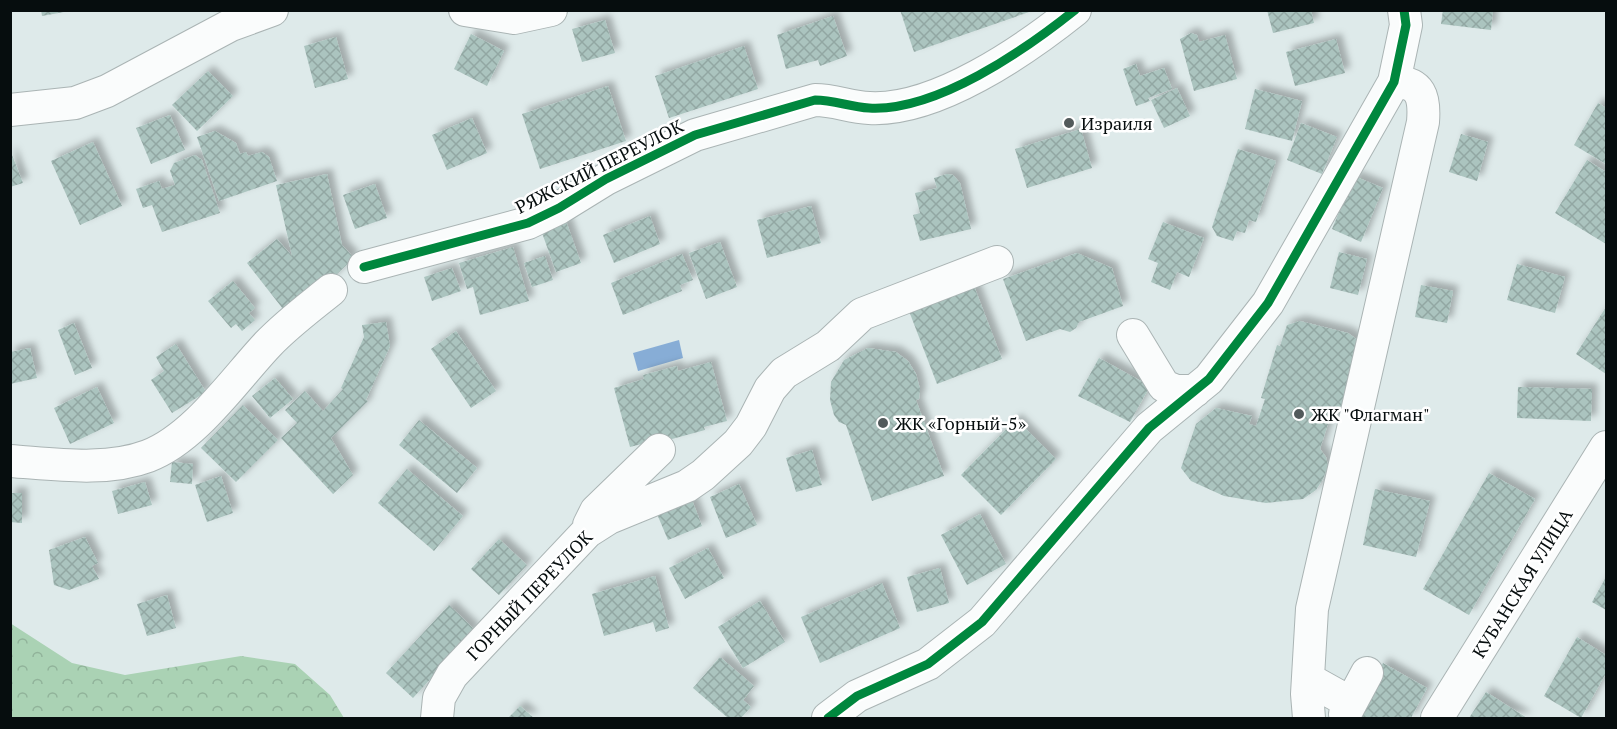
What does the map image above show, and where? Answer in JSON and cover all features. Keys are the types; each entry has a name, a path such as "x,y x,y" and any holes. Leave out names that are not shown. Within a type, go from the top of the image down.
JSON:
{"street":[{"path":"10,110 75,103 107,91 231,26 272,10"},
{"path":"465,10 514,18 551,10"},
{"name":"РЯЖСКИЙ ПЕРЕУЛОК","path":"364,267 528,223 559,208 606,179 695,135 815,100 833,100 869,108 913,102 999,66 1075,10"},
{"path":"828,718 857,696 928,664 982,622 1149,428 1209,379 1268,303 1394,82 1406,25 1404,10"},
{"path":"1309,718 1308,679 1312,609 1423,122 1422,98 1416,87 1409,82 1394,82"},
{"name":"ГОРНЫЙ ПЕРЕУЛОК","path":"437,718 439,698 452,675 587,532 609,518 687,486 704,475 738,443 751,426 770,389 783,373 828,346 862,314 997,262"},
{"path":"10,461 117,464 148,456 171,444 194,424 270,342 331,290"},
{"path":"1133,335 1164,386 1176,391 1195,391"},
{"name":"КУБАНСКАЯ УЛИЦА","path":"1437,718 1606,447"},
{"path":"587,532 596,511 659,450"},
{"path":"1308,679 1348,709 1367,673"}],"green space":[{"path":"10,623 72,663 125,675 241,656 295,664 330,695 344,718 11,718"}],"water":[{"path":"679,340 683,358 638,371 633,353"}],"building":[{"path":"41,10 64,10 64,12 42,16"},
{"path":"900,10 1032,10 1032,11 914,52"},
{"path":"1267,10 1311,10 1314,23 1273,33"},
{"path":"1443,10 1493,10 1491,30 1441,24"},
{"path":"833,16 847,56 820,66 818,60 786,69 777,35"},
{"path":"605,20 615,53 582,62 572,29"},
{"path":"1191,33 1197,35 1199,42 1225,35 1237,79 1194,91 1180,39"},
{"path":"471,34 504,51 487,86 454,69"},
{"path":"336,37 348,79 315,88 304,46"},
{"path":"1336,39 1345,73 1295,86 1286,52"},
{"path":"744,46 758,89 669,118 655,76"},
{"path":"1136,64 1140,76 1164,68 1172,89 1148,98 1150,101 1136,106 1123,69"},
{"path":"208,71 233,96 197,131 172,105"},
{"path":"608,86 626,141 540,169 522,114"},
{"path":"1177,88 1190,116 1164,128 1151,100"},
{"path":"1255,89 1302,101 1292,141 1245,129"},
{"path":"1598,103 1606,108 1606,164 1574,145"},
{"path":"170,115 185,150 151,164 136,128"},
{"path":"472,118 487,153 447,170 432,135"},
{"path":"1301,123 1337,137 1322,174 1287,160"},
{"path":"1081,129 1092,168 1027,188 1015,149"},
{"path":"215,131 236,143 240,154 246,152 248,156 262,152 269,157 277,181 219,201 197,137"},
{"path":"1461,134 1488,142 1477,181 1449,172"},
{"path":"93,142 122,206 80,225 51,161"},
{"path":"1238,149 1276,161 1256,222 1249,220 1245,233 1237,231 1233,241 1217,236 1212,227"},
{"path":"10,150 23,183 10,187"},
{"path":"195,155 202,160 220,213 162,232 152,205 143,208 136,189 159,181 162,189 175,185 170,171 174,163"},
{"path":"1587,160 1606,172 1606,244 1555,213"},
{"path":"327,174 342,245 354,258 319,291 283,309 247,263 277,239 292,256 276,185"},
{"path":"947,174 953,175 960,183 971,229 920,241 913,215 920,213 915,193 937,188 934,178"},
{"path":"1354,176 1383,188 1361,242 1332,229"},
{"path":"375,184 387,218 355,229 343,195"},
{"path":"811,206 821,243 767,258 757,220"},
{"path":"650,216 660,244 614,263 603,235"},
{"path":"566,221 581,263 556,272 541,230"},
{"path":"1163,222 1204,238 1189,277 1177,272 1170,290 1151,282 1158,263 1148,259"},
{"path":"720,242 737,287 706,299 689,253"},
{"path":"513,247 529,301 480,315 473,287 467,289 459,263"},
{"path":"1339,252 1367,259 1358,295 1330,288"},
{"path":"1077,253 1112,268 1123,306 1079,322 1070,332 1060,329 1026,341 1003,279"},
{"path":"682,254 693,280 680,285 682,291 623,315 611,283"},
{"path":"545,256 553,280 532,287 524,263"},
{"path":"1517,264 1565,277 1555,313 1507,300"},
{"path":"452,268 461,291 432,301 424,277"},
{"path":"233,281 255,308 249,313 255,320 242,331 236,324 231,328 208,301"},
{"path":"1421,285 1453,291 1447,323 1415,317"},
{"path":"974,286 1002,359 937,384 909,311"},
{"path":"1606,307 1606,374 1576,354"},
{"name":"ЖК \"Флагман\"","path":"1300,321 1348,333 1359,341 1349,388 1333,423 1328,424 1320,449 1326,457 1328,466 1316,490 1303,499 1266,503 1224,496 1191,481 1181,468 1196,424 1216,408 1252,416 1249,424 1256,426 1265,399 1261,398 1277,345 1280,346 1287,325"},
{"path":"386,322 390,346 366,400 368,401 331,438 353,475 333,494 281,438 297,423 285,410 305,391 323,411 343,389 341,388 364,337 362,325"},
{"path":"74,323 92,368 75,375 58,330"},
{"path":"456,331 496,391 471,408 431,349"},
{"path":"176,344 206,392 172,413 151,380 164,371 156,357"},
{"path":"30,348 37,378 10,384 10,352"},
{"name":"ЖК «Горный-5»","path":"868,348 896,352 908,361 916,374 920,389 919,399 916,400 944,476 872,501 846,425 839,422 834,415 830,400 831,382 844,360"},
{"path":"1099,358 1150,386 1130,422 1078,396"},
{"path":"711,362 727,421 704,427 705,430 650,445 649,442 630,447 614,388 644,379 643,375 677,366 678,371"},
{"path":"275,378 293,399 270,418 252,396"},
{"path":"97,387 114,423 70,444 54,408"},
{"path":"1518,387 1592,389 1591,421 1517,418"},
{"path":"243,405 278,440 236,482 201,448"},
{"path":"1016,419 1056,459 1001,515 961,475"},
{"path":"419,420 477,468 457,493 399,445"},
{"path":"812,450 822,485 796,492 786,458"},
{"path":"172,462 193,464 192,484 170,482"},
{"path":"407,469 463,516 434,551 378,503"},
{"path":"1489,473 1535,499 1469,615 1423,589"},
{"path":"221,476 233,513 207,522 195,485"},
{"path":"145,482 152,505 118,514 112,491"},
{"path":"739,484 757,525 726,538 710,497"},
{"path":"1375,489 1430,501 1416,557 1363,545"},
{"path":"10,493 22,493 22,523 10,522"},
{"path":"692,500 702,526 668,540 657,514"},
{"path":"980,514 1006,564 967,585 941,535"},
{"path":"85,537 98,563 92,566 99,579 69,590 54,585 49,550"},
{"path":"499,539 527,565 499,595 471,569"},
{"path":"708,548 724,578 685,599 669,568"},
{"path":"940,568 949,603 917,612 907,577"},
{"path":"655,576 669,628 656,632 653,622 604,636 592,594"},
{"path":"1606,577 1606,610 1592,602"},
{"path":"882,583 900,628 820,663 801,617"},
{"path":"167,595 176,628 147,636 137,604"},
{"path":"760,601 785,642 743,668 718,627"},
{"path":"449,605 475,630 413,698 386,673"},
{"path":"1577,637 1606,655 1606,673 1581,718 1544,696"},
{"path":"720,657 754,686 743,700 751,707 741,718 728,718 693,688"},
{"path":"1383,663 1427,688 1411,718 1353,718"},
{"path":"1486,692 1494,697 1527,718 1469,718"},
{"path":"520,706 534,718 508,718"}],"cycle path":[{"path":"364,267 528,223 559,208 606,179 695,135 815,100 869,108 895,107 922,100 978,76 1006,60 1075,10"},
{"path":"828,718 857,696 928,664 982,622 1149,428 1209,379 1268,303 1394,82 1406,25 1404,10"}],"place":[{"name":"Израиля","path":"1069,123"},
{"name":"ЖК \"Флагман\"","path":"1299,414"},
{"name":"ЖК «Горный-5»","path":"883,423"}]}
